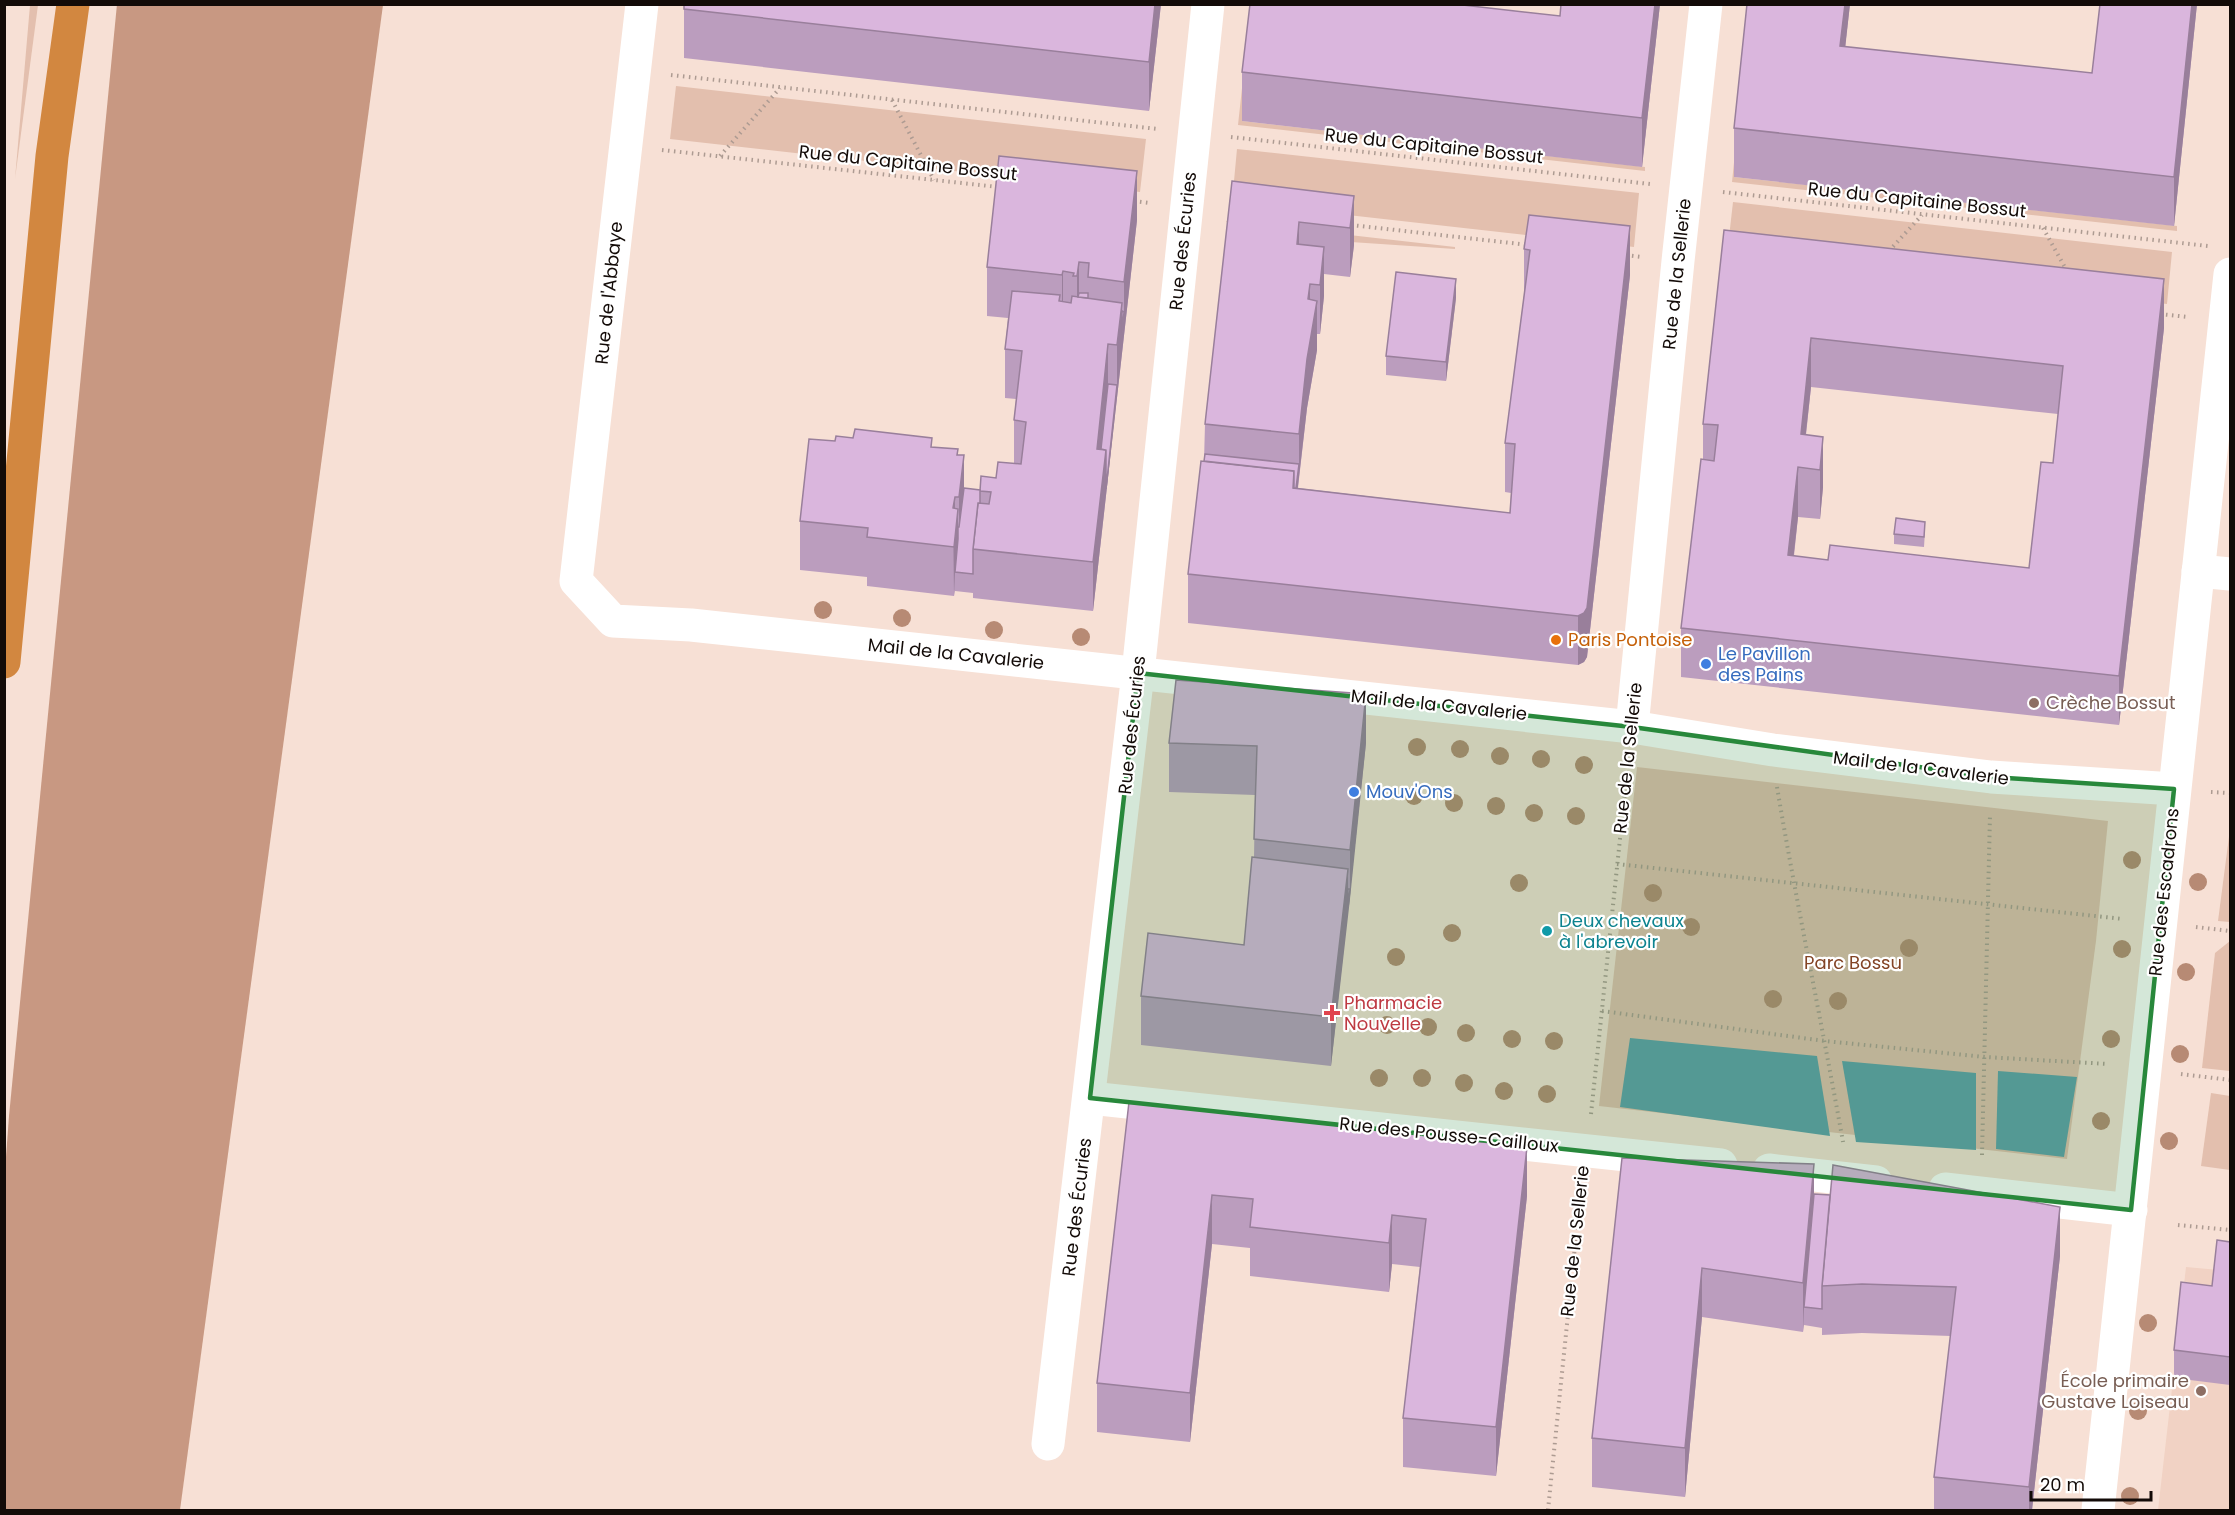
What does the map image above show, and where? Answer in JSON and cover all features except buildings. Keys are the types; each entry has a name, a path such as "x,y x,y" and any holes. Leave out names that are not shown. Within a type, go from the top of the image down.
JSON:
{"highway":[{"path":"4,662 52,156 73,4"}],"street":[{"name":"Rue de l'Abbaye","path":"576,582 642,4"},
{"name":"Rue des Écuries","path":"1048,1444 1138,673 1208,4"},
{"name":"Rue de la Sellerie","path":"1632,727 1706,4"},
{"name":"Rue des Escadrons","path":"2098,1510 2230,274"},
{"path":"2198,571 2230,574"},
{"name":"Mail de la Cavalerie","path":"576,582 613,621 691,625 1632,727 1773,750 1991,777 2174,789"},
{"name":"Rue des Pousse-Cailloux","path":"1090,1098 2131,1210"}],"path":[{"name":"Rue du Capitaine Bossut","path":"634,71 2214,246"},
{"path":"720,156 780,87"},
{"path":"892,99 934,180"},
{"name":"Rue du Capitaine Bossut","path":"626,146 1003,187"},
{"path":"1130,201 1187,207"},
{"path":"1886,255 1923,214"},
{"path":"1350,225 1538,246"},
{"path":"2042,227 2070,276"},
{"path":"1619,255 1678,261"},
{"path":"2150,313 2224,321"},
{"name":"Rue de la Sellerie","path":"1548,1510 1584,1150 1591,1116 1632,727"},
{"path":"1773,750 1793,884 1844,1148"},
{"path":"1982,1159 1991,777"},
{"path":"1617,864 2230,931"},
{"path":"1602,1011 1825,1041 1985,1057 2096,1063 2230,1080"},
{"path":"2178,1225 2230,1230"}],"highlighted area":[{"path":"1138,673 1632,727 1991,777 2174,789 2131,1210 1090,1098"}],"shaded area":[{"path":"117,4 383,5 180,1510 5,1510 4,1184 9,1116"},
{"name":"École primaire Gustave Loiseau","path":"2186,1267 2230,1271 2230,1510 2158,1510"}],"green space":[{"path":"30,5 38,5 15,179"},
{"path":"1251,5 1242,121 1645,167 1645,171 1238,125"},
{"path":"1745,53 1747,53 1734,177 2177,226 2177,231 1732,182"},
{"path":"676,86 1146,139 1140,192 670,139"},
{"path":"1237,149 1639,193 1634,247 1232,202"},
{"path":"1733,202 2172,252 2167,304 1727,255"},
{"path":"1226,221 1455,247 1455,249 1321,240 1232,230"},
{"name":"Parc Bossu","path":"1637,767 2108,821 2096,941 2067,1159 1599,1106"},
{"path":"2230,829 2230,922 2218,921"},
{"path":"2230,941 2230,1071 2202,1068 2215,953"},
{"path":"2211,1093 2230,1096 2230,1170 2201,1166"}],"water":[{"path":"1630,1038 1817,1056 1830,1136 1620,1107"},
{"path":"1842,1061 1976,1073 1976,1150 1856,1142"},
{"path":"1998,1071 2077,1077 2064,1157 1996,1149"}],"place":[{"name":"Paris Pontoise","path":"1556,640"},
{"name":"Le Pavillon des Pains","path":"1706,664"},
{"name":"Crèche Bossut","path":"2034,703"},
{"name":"Mouv'Ons","path":"1354,792"},
{"name":"Deux chevaux à l'abrevoir","path":"1547,931"},
{"name":"Pharmacie Nouvelle","path":"1332,1013"},
{"name":"École primaire Gustave Loiseau","path":"2201,1391"}]}
